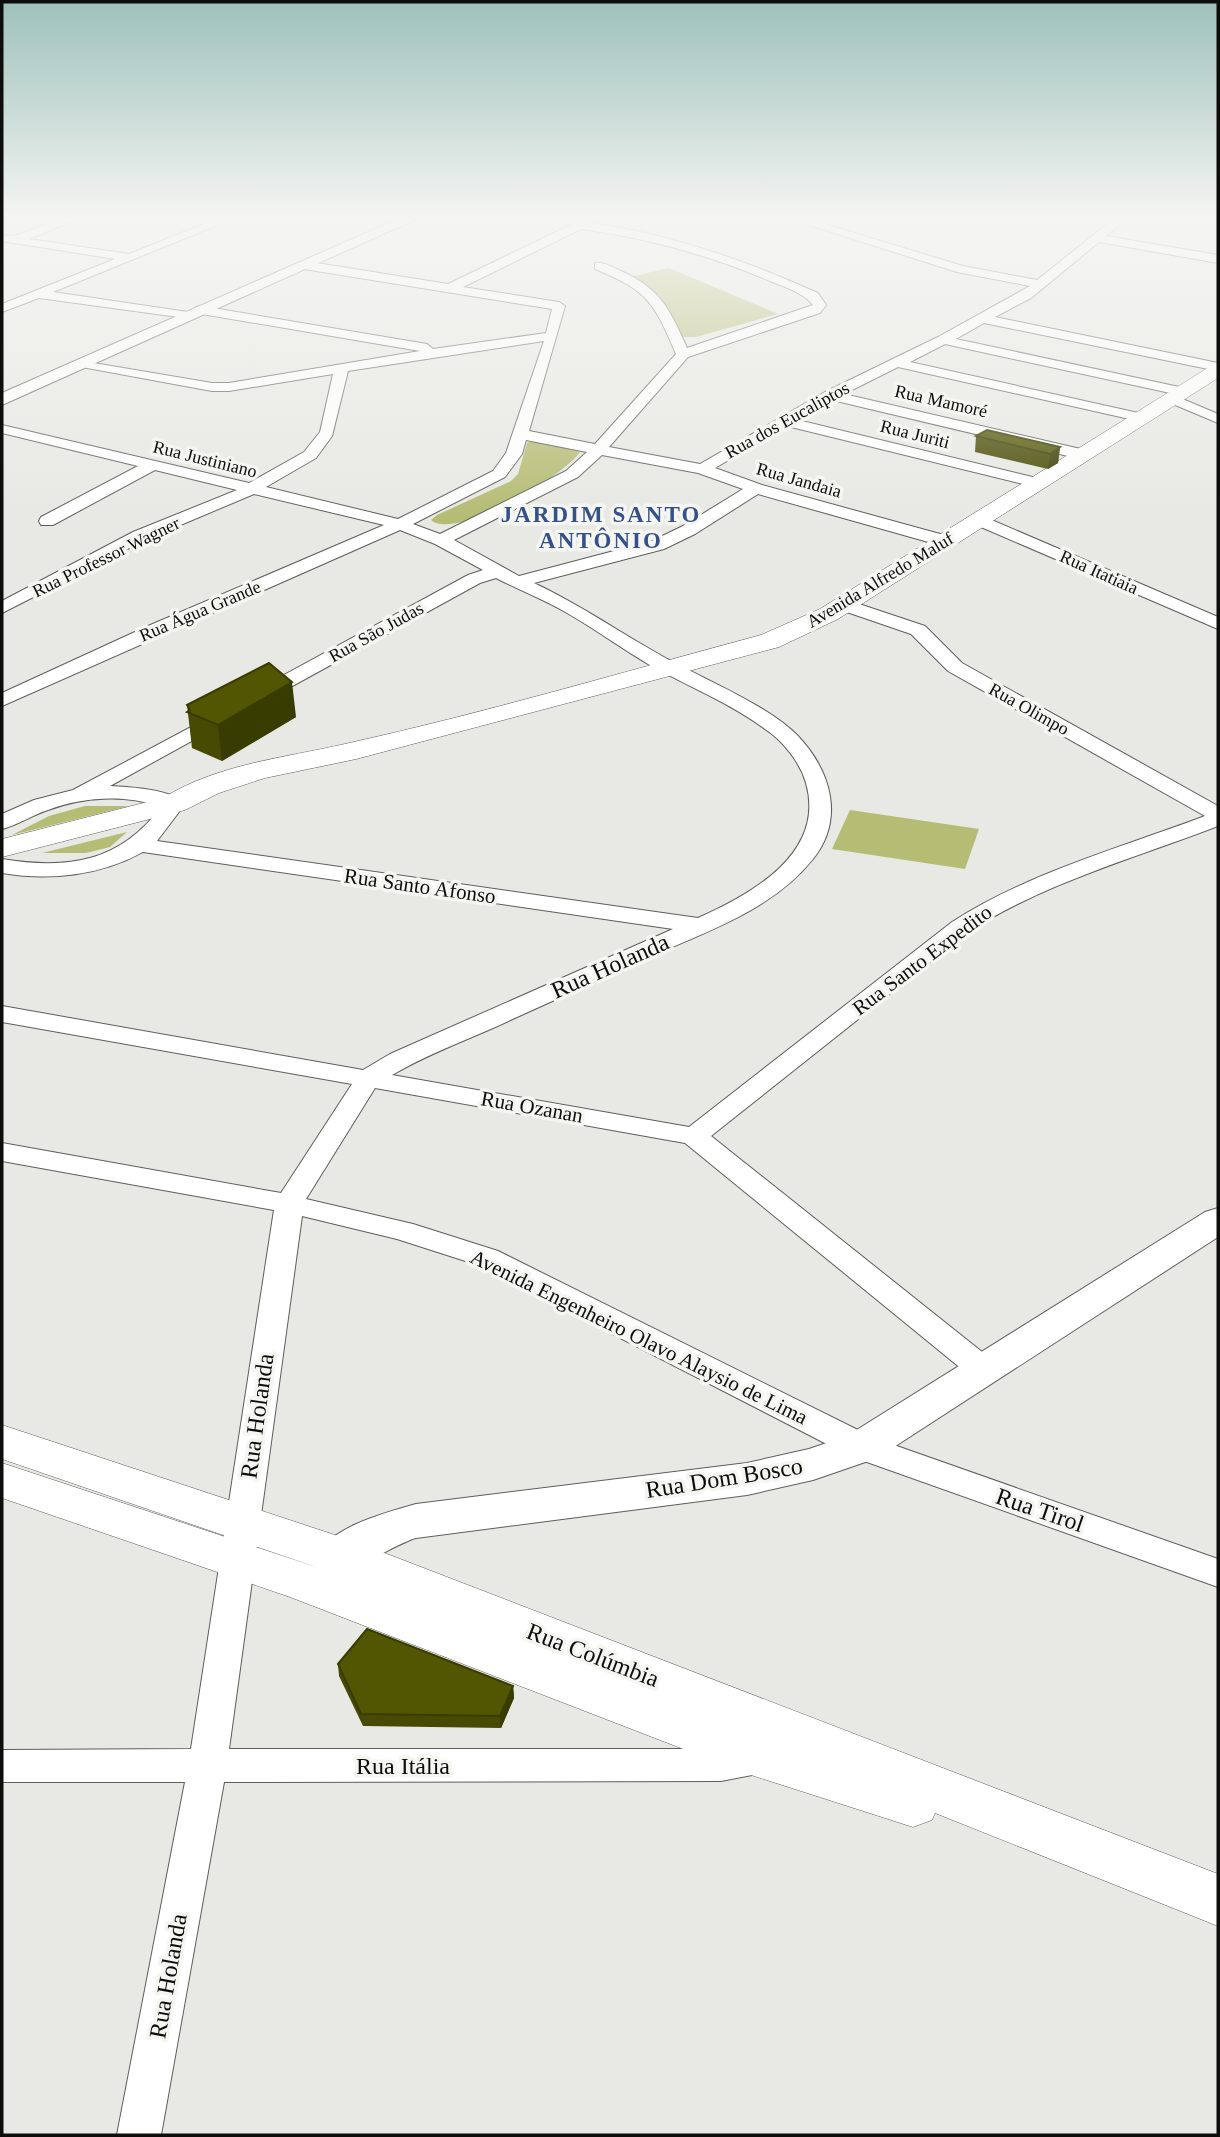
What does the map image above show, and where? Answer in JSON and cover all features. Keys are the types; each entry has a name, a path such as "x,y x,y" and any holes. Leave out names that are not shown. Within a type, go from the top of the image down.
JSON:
{"main road":[{"name":"Avenida Alfredo Maluf","path":"2,848 293,772 346,753 770,641 844,605 1218,369"},
{"name":"Rua Colúmbia","path":"2,1442 251,1551 781,1745 1198,1893"},
{"name":"Rua Colúmbia","path":"2,1480 251,1551 339,1555 781,1745"}],"street":[{"path":"2,400 185,318"},
{"path":"226,318 445,351"},
{"path":"399,524 499,474 513,454 557,318"},
{"path":"667,318 683,354"},
{"path":"440,540 558,483 599,449 683,354 792,318"},
{"path":"984,319 1218,369"},
{"name":"Rua dos Eucaliptos","path":"702,468 830,395 984,319"},
{"path":"87,364 223,388 552,336"},
{"path":"943,341 1179,395 1218,419"},
{"path":"897,363 1143,418"},
{"name":"Rua Professor Wagner","path":"2,608 139,536 249,490 297,464 318,447 327,433 341,369"},
{"name":"Rua Mamoré","path":"830,395 1085,455"},
{"name":"Rua Juriti","path":"783,421 1039,484"},
{"name":"Rua Justiniano","path":"2,429 399,524"},
{"name":"Rua Jandaia","path":"519,435 702,468 756,488 945,541"},
{"path":"47,521 153,465"},
{"path":"517,582 658,545 689,530 756,488"},
{"name":"Rua Itatiaia","path":"980,520 1218,624"},
{"path":"399,524 440,540 572,608 670,669"},
{"name":"Rua Água Grande","path":"2,700 399,524"},
{"name":"Rua São Judas","path":"82,793 474,579 498,571"},
{"path":"2,589 28,595"},
{"name":"Rua Olimpo","path":"844,605 918,631 955,667 1215,821"},
{"name":"Rua Holanda","path":"139,2135 206,1767 251,1551 289,1204 369,1077 411,1054 701,926 765,891 803,857 822,813 822,790 811,766 789,737 761,718 670,669"},
{"path":"2,822 37,805 82,793 127,794 178,801"},
{"path":"2,866 24,871 73,867 117,855 139,845 178,801"},
{"name":"Rua Santo Expedito","path":"694,1136 960,927 988,909 1027,891 1215,821"},
{"name":"Rua Santo Afonso","path":"139,845 701,926"},
{"name":"Rua Ozanan","path":"2,1014 694,1136 985,1371"},
{"name":"Avenida Engenheiro Olavo Alaysio de Lima","path":"2,1152 289,1204 403,1231 488,1258 862,1447"},
{"name":"Rua Dom Bosco","path":"339,1555 384,1530 416,1521 747,1479 813,1464 862,1447 1218,1220"},
{"name":"Rua Tirol","path":"862,1447 1218,1573"},
{"name":"Rua Itália","path":"2,1766 721,1765 781,1745"}],"green space":[{"path":"671,318 765,318 696,337 681,337"},
{"path":"535,440 580,452 533,489 484,514 462,522 443,524 431,520 511,481 518,474 527,443"},
{"path":"85,806 129,806 12,835 49,816"},
{"path":"850,810 979,829 965,869 832,849"},
{"path":"127,832 110,847 86,853 42,853"}],"building":[{"path":"987,430 1060,447 1050,454 976,436"},
{"path":"269,663 292,682 218,725 187,712 190,710 187,705"},
{"path":"367,1629 513,1686 500,1716 361,1714 338,1664"}],"district":[{"name":"JARDIM SANTO ANTÔNIO","path":"601,527"}]}
